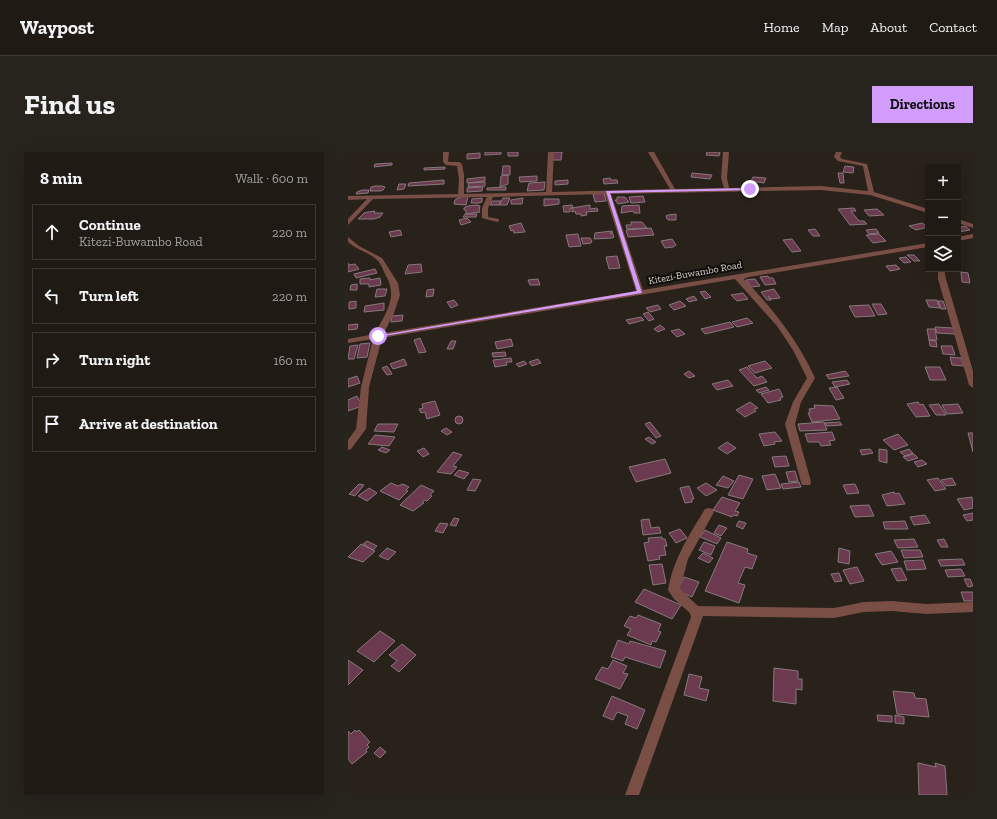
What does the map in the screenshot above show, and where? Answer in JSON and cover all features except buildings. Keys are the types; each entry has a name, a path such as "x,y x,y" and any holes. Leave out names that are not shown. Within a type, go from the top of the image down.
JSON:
{"street":[{"path":"446,152 445,161 448,164 459,164 462,180 461,195"},
{"path":"549,193 551,152"},
{"path":"651,152 674,192"},
{"path":"726,152 724,178 727,190"},
{"path":"839,152 837,158 840,160 865,165 871,193"},
{"path":"348,198 821,188 871,193 925,210"},
{"path":"607,192 640,292"},
{"path":"491,195 484,214 485,218 497,220"},
{"path":"348,223 372,197"},
{"path":"961,221 973,226"},
{"path":"961,238 973,236"},
{"path":"348,239 357,247 380,259 394,283 396,295 390,313 378,336 365,387 361,428 348,447"},
{"name":"Kitezi-Buwambo Road","path":"348,341 753,272 762,273 925,246"},
{"path":"348,249 357,247"},
{"path":"753,272 739,279 766,305 801,355 810,378 796,402 790,424 806,482"},
{"path":"941,272 942,279 973,385"},
{"path":"709,512 680,561 675,581 674,590 678,596 696,611 834,613 878,606 926,609 973,607"},
{"path":"632,795 697,617 696,611"}],"route":[{"path":"378,336 439,324 640,292 607,192 624,193 750,189"}]}
